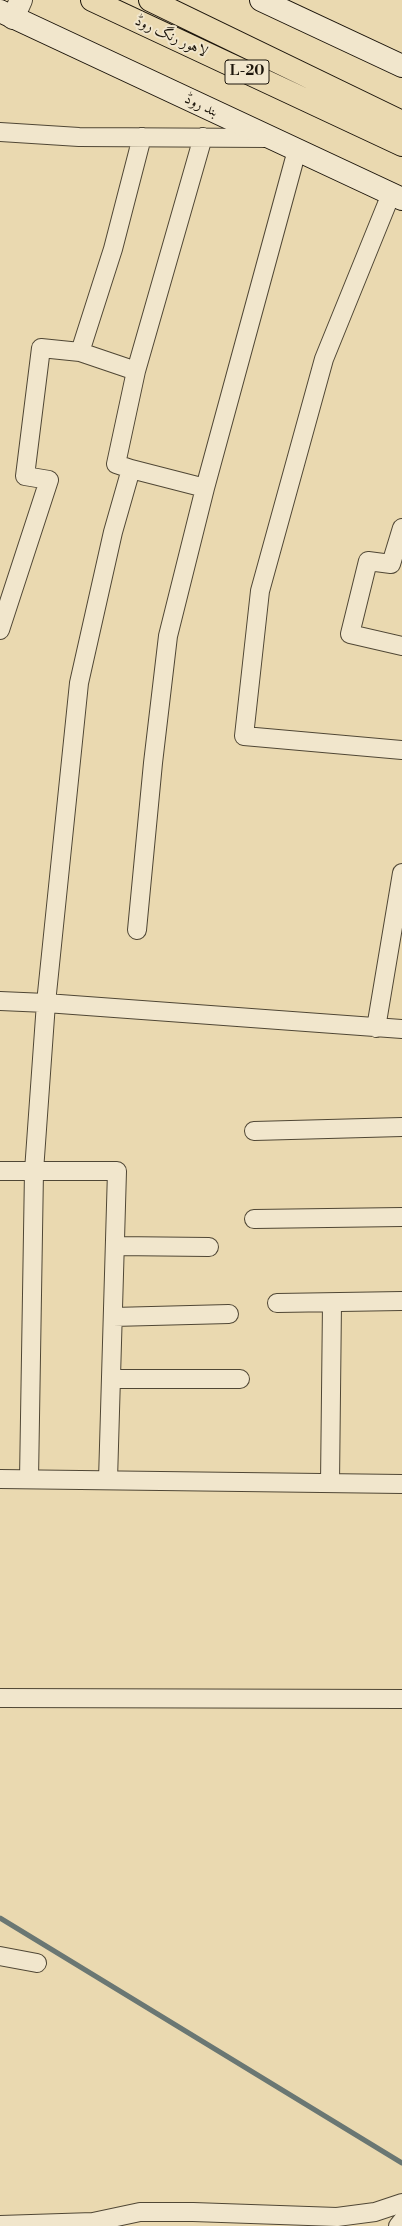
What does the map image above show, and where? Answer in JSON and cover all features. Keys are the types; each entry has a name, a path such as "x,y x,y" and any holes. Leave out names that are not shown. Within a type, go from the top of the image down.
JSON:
{"highway":[{"name":"لاہور رنگ روڈ","path":"92,0 402,145"},
{"name":"لاہور رنگ روڈ","path":"150,0 402,122"}],"main road":[{"path":"261,0 402,66"},
{"name":"بند روڈ","path":"11,10 269,138 396,197"}],"street":[{"path":"1,136 269,138"},
{"path":"80,352 114,249 142,137"},
{"path":"203,137 136,371 116,464 205,488"},
{"path":"137,930 153,763 168,636 205,488 297,150"},
{"path":"396,197 324,359 260,591 244,736 402,750"},
{"path":"0,630 49,480 25,476 41,348 80,352 136,371"},
{"path":"29,1479 34,1171 46,1003 79,683 114,532 131,469"},
{"path":"402,528 391,564 368,561 350,634 402,646"},
{"path":"376,1028 402,873"},
{"path":"0,1002 46,1003 402,1029"},
{"path":"254,1131 402,1127"},
{"path":"0,1171 117,1171 108,1480"},
{"path":"254,1219 402,1217"},
{"path":"115,1246 209,1247"},
{"path":"277,1303 402,1301"},
{"path":"330,1483 332,1303"},
{"path":"113,1317 229,1314"},
{"path":"111,1379 240,1379"},
{"path":"0,1478 402,1484"},
{"path":"0,1698 402,1699"},
{"path":"0,1956 37,1963"},
{"path":"0,2225 93,2222 140,2212 193,2212 337,2217 375,2212 402,2203"},
{"path":"398,2226 402,2221"}],"waterway":[{"path":"0,1918 402,2163"}]}
